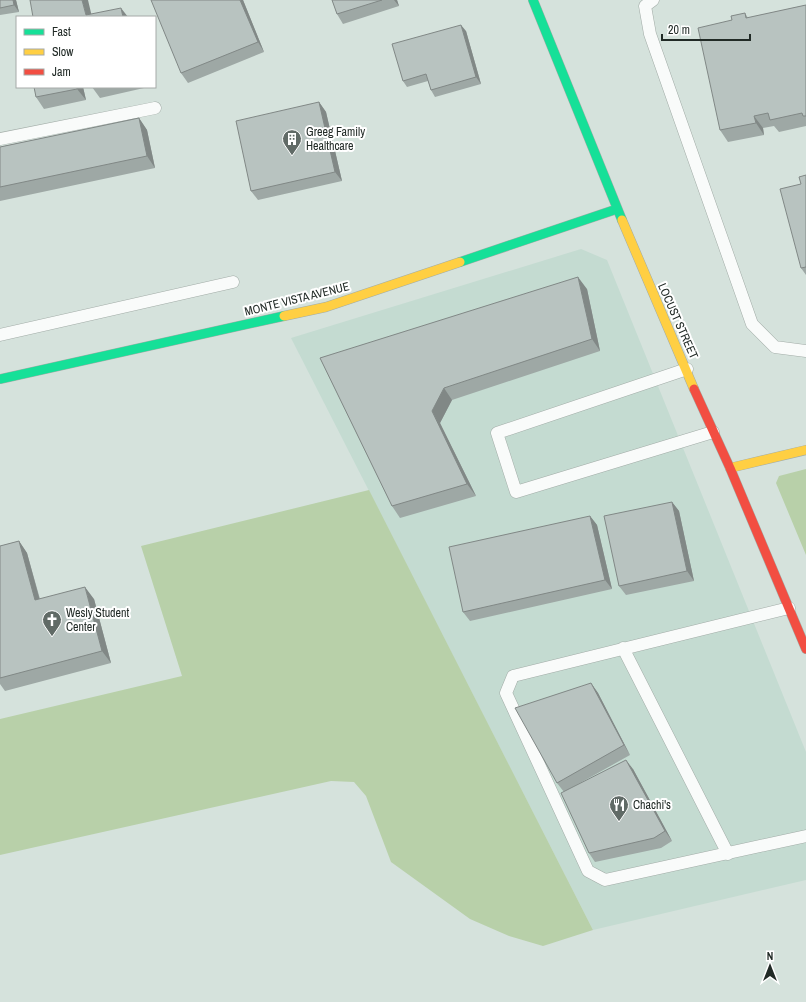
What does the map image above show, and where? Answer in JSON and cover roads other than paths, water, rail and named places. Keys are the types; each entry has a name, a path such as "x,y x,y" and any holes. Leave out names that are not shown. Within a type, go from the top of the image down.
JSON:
{"street":[{"name":"LOCUST STREET","path":"534,0 617,209 730,468 806,649"},
{"name":"MONTE VISTA AVENUE","path":"0,379 326,307 617,209"},
{"path":"730,468 806,450"}],"lane":[{"path":"653,0 645,6 650,34 752,324 775,347 806,351"},
{"path":"0,139 155,108"},
{"path":"0,335 233,282"},
{"path":"687,369 497,433 516,492 713,432"},
{"path":"789,608 513,676 506,693 588,871 605,880 806,836"},
{"path":"623,648 728,854"}],"place":[{"name":"Greeg Family Healthcare","path":"292,156"},
{"name":"Wesly Student Center","path":"52,637"},
{"name":"Chachi's","path":"619,822"}]}
